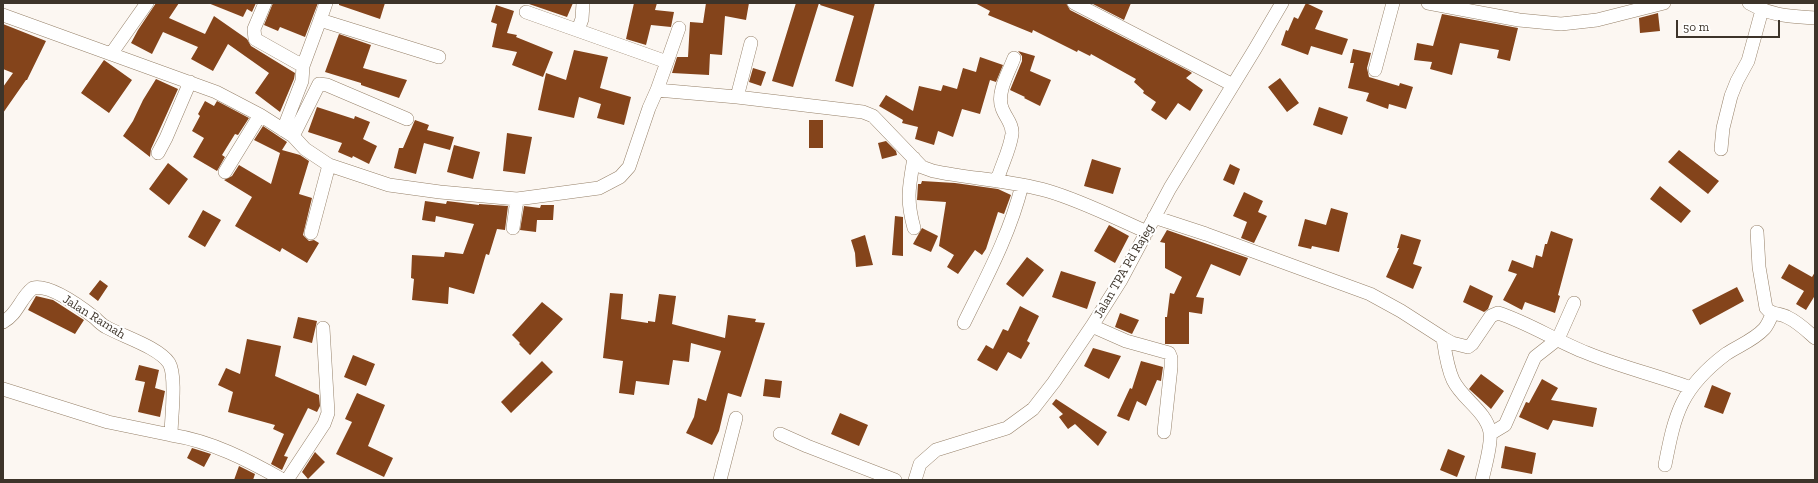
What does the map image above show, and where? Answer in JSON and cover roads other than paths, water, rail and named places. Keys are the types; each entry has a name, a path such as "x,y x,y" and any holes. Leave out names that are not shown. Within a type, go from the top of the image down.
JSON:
{"street":[{"path":"111,54 147,3"},
{"path":"265,3 254,29 255,39 303,66"},
{"path":"288,133 302,81 303,66 326,3"},
{"path":"578,30 582,19 584,3"},
{"path":"1074,3 1233,85"},
{"name":"Jalan TPA Pd Rajeg","path":"915,480 920,464 936,450 1007,428 1033,410 1092,326 1148,232 1154,217 1170,188 1282,3"},
{"path":"1375,70 1393,3"},
{"path":"1428,3 1453,5 1519,20 1561,24 1597,20 1664,3"},
{"path":"1749,3 1762,10 1780,16 1815,18"},
{"path":"1721,149 1723,128 1731,96 1748,61 1762,10"},
{"path":"526,12 667,62"},
{"path":"3,15 216,92 260,115 288,133 329,166 388,185 440,192 517,199 599,188 620,178 630,167 649,108 679,28"},
{"path":"320,20 439,57"},
{"path":"737,96 751,42"},
{"path":"997,181 1012,135 1011,126 1002,108 1001,100 1004,85 1014,58"},
{"path":"158,153 190,82"},
{"path":"288,133 319,84 327,85 407,119"},
{"path":"657,90 737,96 863,112 873,116 922,166 933,171 1022,185 1070,198 1148,232"},
{"path":"225,172 260,115"},
{"path":"914,158 908,192 909,208 914,228"},
{"path":"311,233 329,166"},
{"path":"964,323 1001,246 1022,185"},
{"path":"513,228 517,199"},
{"path":"1154,217 1206,234 1370,294 1401,310 1452,343 1468,347 1472,344 1491,316 1498,312 1602,360 1691,388"},
{"path":"1757,232 1759,267 1768,311 1787,317 1802,326 1815,338"},
{"name":"Jalan Ramah","path":"3,322 16,313 29,291 33,288 40,287 76,304 104,326 162,356 169,364 173,374 171,436"},
{"path":"1490,434 1505,426 1535,358 1558,339 1574,303"},
{"path":"1665,466 1677,411 1691,388 1702,373 1727,354 1762,331 1773,313"},
{"path":"1092,326 1126,341 1169,353 1171,358 1171,367 1164,432"},
{"path":"287,480 324,424 328,413 323,328"},
{"path":"1443,338 1452,380 1463,396 1485,419 1490,434 1482,480"},
{"path":"3,389 108,422 203,442 252,462 283,480"},
{"path":"720,480 736,418"},
{"path":"780,434 807,446 896,480"}]}
